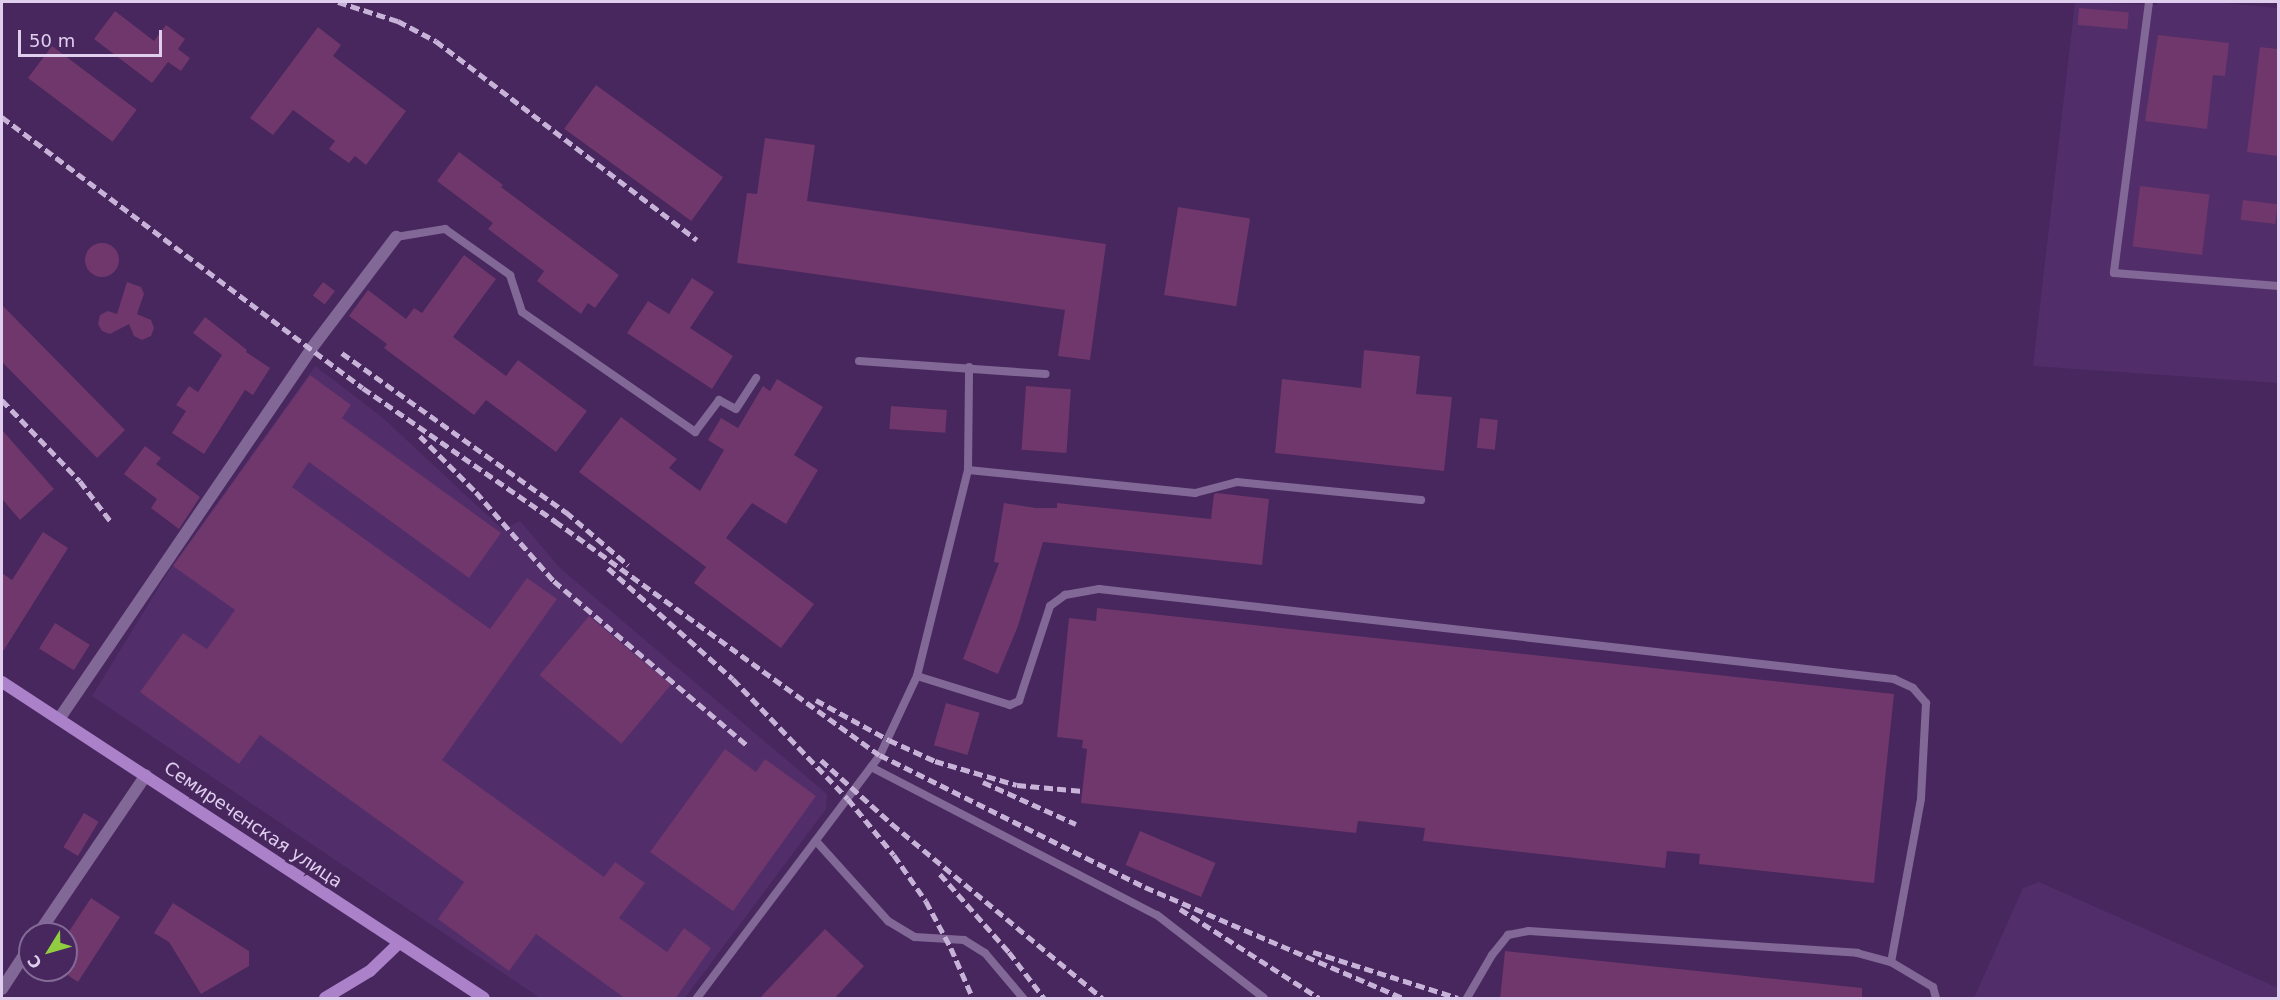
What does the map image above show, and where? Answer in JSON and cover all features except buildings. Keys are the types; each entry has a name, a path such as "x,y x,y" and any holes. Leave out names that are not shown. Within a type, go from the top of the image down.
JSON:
{"main road":[{"name":"Семиреченская улица","path":"2,682 484,999"},
{"path":"325,999 370,971 399,943"}],"street":[{"path":"59,719 311,349 396,237"},
{"path":"46,922 146,775"},
{"path":"2,988 18,964"}],"lane":[{"path":"2149,2 2114,273 2278,286"},
{"path":"396,237 445,229 510,275 522,312 695,432 719,400 736,409 756,378"},
{"path":"859,361 1046,374"},
{"path":"697,999 871,767 889,740 917,676 968,470 969,367"},
{"path":"968,470 1195,493 1237,483 1421,500"},
{"path":"917,676 1010,705 1019,701 1050,606 1065,595 1099,589 1894,678 1913,688 1926,703 1921,799 1891,962"},
{"path":"871,767 1157,915 1264,999"},
{"path":"816,841 888,921 915,938 964,940 985,953 1023,999"},
{"path":"1467,999 1492,956 1508,935 1529,932 1857,953 1891,962 1934,987 1936,999"}],"shaded area":[{"path":"2075,2 2157,5 2157,2 2214,2 2278,8 2278,383 2033,366"},
{"path":"315,366 382,417 503,530 520,521 560,568 827,794 826,809 685,998 540,998 92,696 170,569"},
{"path":"2039,882 2278,988 2278,998 1974,998 2023,888"}],"railway":[{"path":"338,2 398,21 436,41 697,240"},
{"path":"2,117 363,388 555,521 880,755 1145,887 1403,998"},
{"path":"342,353 566,512 628,565"},
{"path":"2,400 80,481 112,523"},
{"path":"420,436 476,492 554,581 748,746"},
{"path":"608,568 733,679 848,799 894,855 926,901 951,948 973,998"},
{"path":"816,700 889,740 935,761 1017,785 1083,791"},
{"path":"821,760 892,824 1102,998"},
{"path":"983,782 1076,824"},
{"path":"940,874 1009,952 1044,998"},
{"path":"1180,909 1319,998"},
{"path":"1313,952 1458,998"}]}
